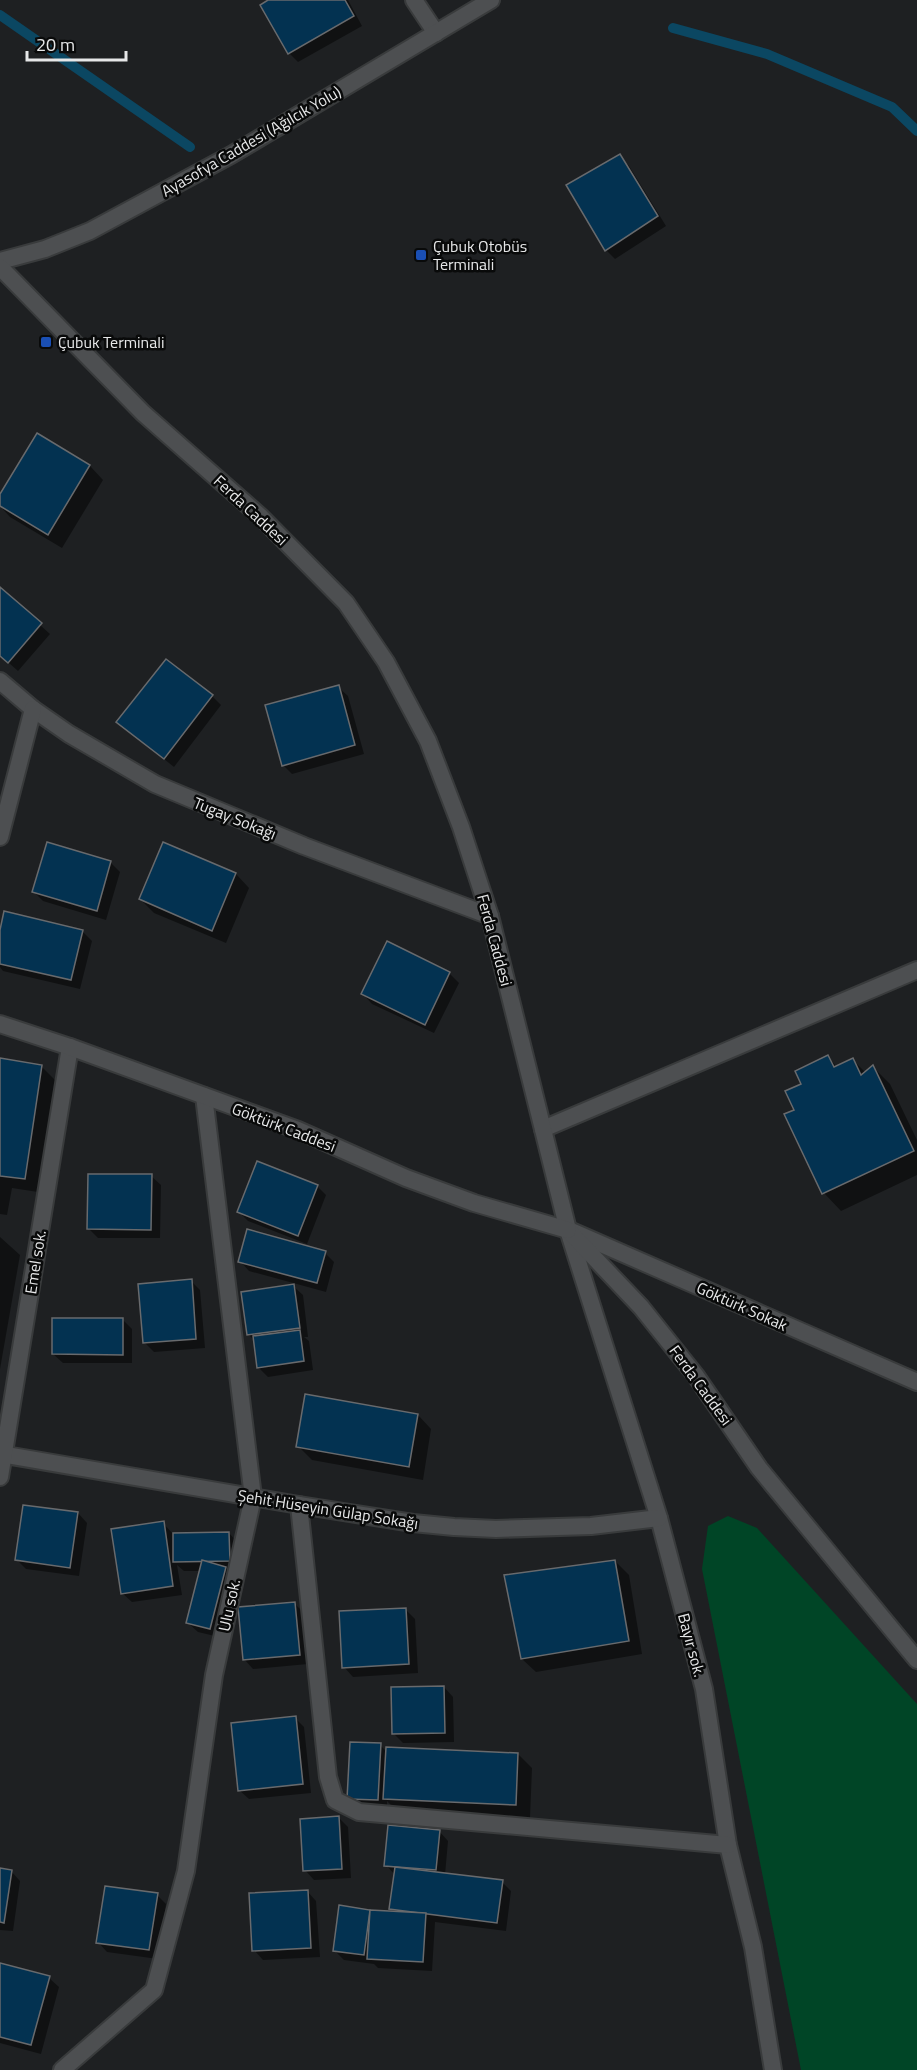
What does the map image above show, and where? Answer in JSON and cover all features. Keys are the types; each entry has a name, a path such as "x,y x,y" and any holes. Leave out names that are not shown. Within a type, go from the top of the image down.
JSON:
{"street":[{"path":"414,0 436,33"},
{"name":"Ayasofya Caddesi (Ağılcık Yolu)","path":"0,261 45,249 90,231 231,155 491,0"},
{"name":"Ferda Caddesi","path":"0,267 143,413 261,517 346,603 386,662 428,741 461,827 490,916 568,1230 642,1307 696,1376 759,1468 917,1660"},
{"name":"Tugay Sokağı","path":"0,681 33,709 106,757 155,784 304,846 490,916"},
{"path":"0,837 33,709"},
{"path":"543,1129 917,970"},
{"name":"Göktürk Caddesi","path":"0,1024 298,1130 406,1178 474,1203 568,1230"},
{"name":"Emel sok.","path":"0,1477 70,1047"},
{"name":"Ulu sok.","path":"62,2070 154,1990 186,1871 214,1675 253,1497 204,1096"},
{"name":"Göktürk Sokak","path":"568,1230 917,1382"},
{"name":"Bayır sok.","path":"568,1230 659,1518 704,1689 728,1845 753,1947 774,2070"},
{"name":"Şehit Hüseyin Gülap Sokağı","path":"2,1455 413,1523 496,1529 591,1526 659,1518"},
{"path":"299,1505 328,1777 335,1800 359,1812 728,1845"}],"green space":[{"path":"728,1516 757,1528 917,1704 917,2070 801,2070 702,1569 708,1526"}],"building":[{"path":"268,0 345,0 354,16 288,54 260,5"},
{"path":"620,154 658,216 605,251 566,185"},
{"path":"37,433 90,465 48,535 0,506 0,494"},
{"path":"0,587 42,623 8,663 0,656"},
{"path":"166,659 213,695 164,759 116,722"},
{"path":"339,685 355,745 282,766 265,705"},
{"path":"47,842 111,861 97,911 32,892"},
{"path":"163,842 236,873 212,931 139,899"},
{"path":"4,911 83,930 71,980 0,964 0,930"},
{"path":"387,941 450,972 425,1025 361,994"},
{"path":"828,1055 834,1067 853,1058 861,1075 873,1065 914,1151 822,1194 784,1114 794,1110 785,1091 801,1084 795,1071"},
{"path":"0,1058 42,1065 25,1179 0,1176"},
{"path":"257,1161 318,1185 298,1236 237,1212"},
{"path":"88,1174 152,1174 151,1230 87,1229"},
{"path":"247,1229 326,1251 317,1283 238,1262"},
{"path":"192,1279 196,1339 143,1343 138,1284"},
{"path":"294,1284 300,1328 247,1335 241,1292"},
{"path":"52,1318 123,1318 123,1355 52,1354"},
{"path":"300,1330 304,1361 257,1368 253,1336"},
{"path":"305,1394 418,1414 409,1467 296,1447"},
{"path":"23,1505 78,1512 70,1568 15,1560"},
{"path":"164,1521 173,1586 121,1594 111,1529"},
{"path":"229,1532 230,1561 173,1562 173,1533"},
{"path":"202,1560 226,1567 210,1629 186,1623"},
{"path":"615,1560 629,1641 521,1659 504,1575"},
{"path":"295,1602 300,1655 243,1660 238,1607"},
{"path":"406,1608 409,1664 342,1668 339,1611"},
{"path":"444,1686 445,1733 392,1734 391,1687"},
{"path":"296,1716 303,1784 238,1791 231,1723"},
{"path":"350,1742 381,1743 378,1800 347,1799"},
{"path":"386,1747 518,1753 516,1805 383,1799"},
{"path":"339,1816 342,1869 303,1871 300,1819"},
{"path":"388,1825 440,1830 436,1870 384,1866"},
{"path":"395,1867 503,1880 497,1923 389,1909"},
{"path":"0,1868 12,1870 4,1923 0,1922"},
{"path":"105,1886 158,1893 149,1950 96,1943"},
{"path":"308,1890 311,1948 252,1951 249,1893"},
{"path":"339,1905 370,1910 364,1955 333,1951"},
{"path":"370,1910 426,1913 423,1962 367,1959"},
{"path":"0,1963 50,1976 31,2045 0,2037"}],"waterway":[{"path":"0,15 190,147"},
{"path":"673,28 767,54 892,107 917,131"}],"place":[{"name":"Çubuk Otobüs Terminali","path":"421,255"},
{"name":"Çubuk Terminali","path":"46,342"}]}
